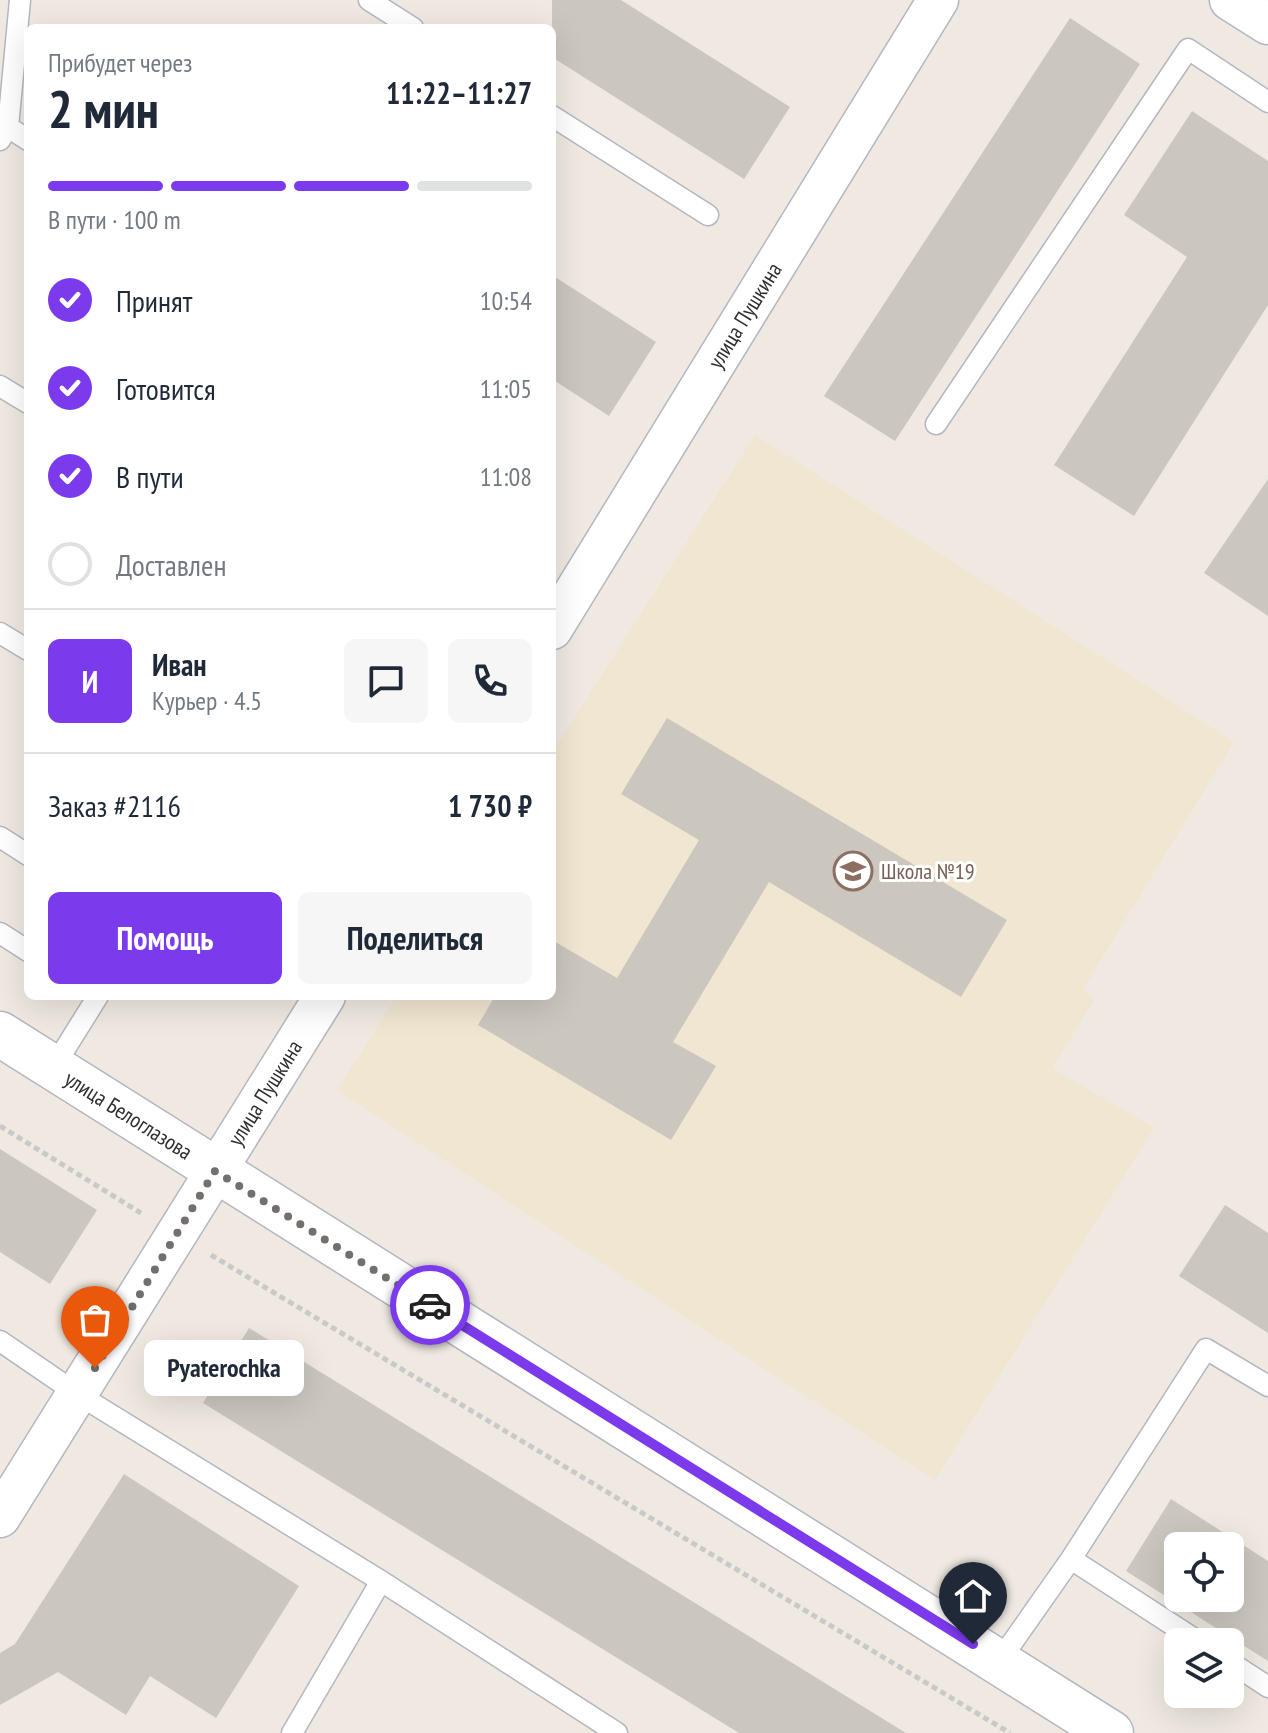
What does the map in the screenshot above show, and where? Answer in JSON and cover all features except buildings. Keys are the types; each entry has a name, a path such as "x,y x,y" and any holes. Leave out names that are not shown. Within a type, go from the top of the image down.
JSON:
{"street":[{"name":"улица Пушкина","path":"556,622 938,0"},
{"path":"1230,0 1268,24"},
{"name":"улица Пушкина","path":"0,1517 79,1395 322,1000"},
{"name":"улица Белоглазова","path":"0,1034 1000,1660 1111,1733"}],"lane":[{"path":"20,0 4,133 24,139"},
{"path":"369,0 407,24"},
{"path":"936,424 1188,49 1268,102"},
{"path":"556,119 708,215"},
{"path":"0,386 24,401"},
{"path":"0,633 24,648"},
{"path":"0,837 24,852"},
{"path":"0,933 24,948"},
{"path":"53,1068 96,1000"},
{"path":"0,1341 79,1395 381,1581 617,1733"},
{"path":"1000,1660 1071,1559 1206,1349 1268,1386"},
{"path":"1071,1559 1177,1628"},
{"path":"292,1733 381,1581"},
{"path":"1244,1671 1268,1687"}],"path":[{"path":"0,1126 176,1235 1010,1733"}],"shaded area":[{"name":"Школа №19","path":"755,435 1234,742 1083,989 1094,1001 1052,1068 1154,1128 935,1480 337,1090 394,1000 556,1000 556,747"}],"way so far":[{"path":"95,1368 215,1171 430,1305"}],"place":[{"name":"Школа №19","path":"853,871"},
{"name":"Pyaterochka","path":"95,1368"}],"route":[{"path":"430,1305 973,1644"}]}
